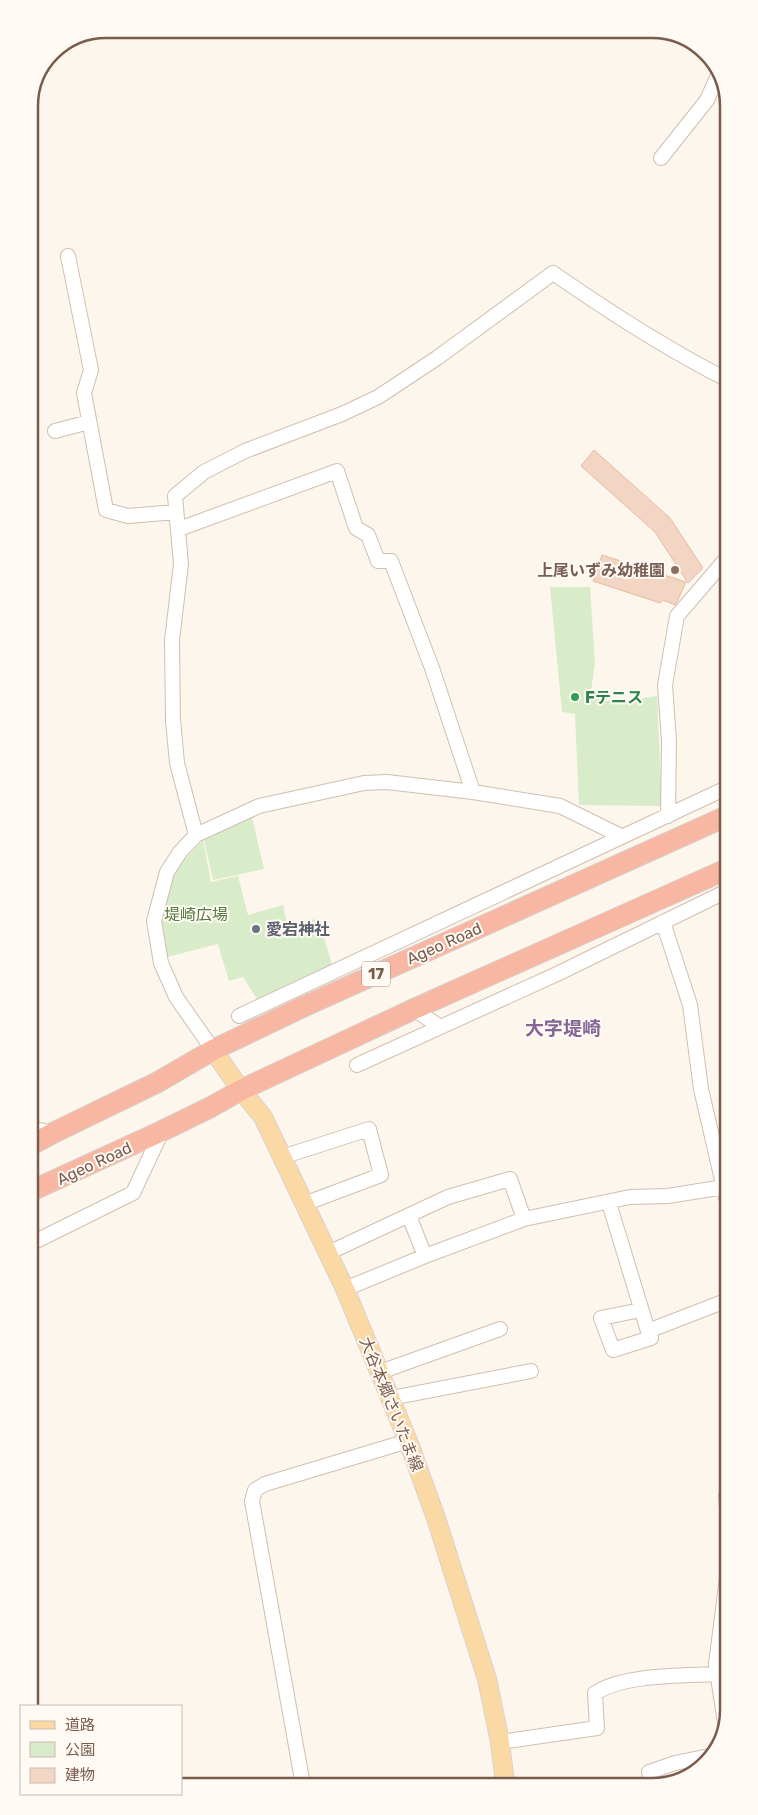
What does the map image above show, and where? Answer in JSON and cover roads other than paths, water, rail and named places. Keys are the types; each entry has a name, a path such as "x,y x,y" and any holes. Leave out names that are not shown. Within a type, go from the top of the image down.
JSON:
{"highway":[{"name":"Ageo Road","path":"38,1141 158,1082 213,1050 305,1006 720,819"},
{"name":"Ageo Road","path":"38,1188 211,1108 241,1090 414,1009 720,872"}],"main road":[{"name":"大谷本郷さいたま線","path":"213,1050 263,1117 345,1289 391,1398 436,1518 487,1679 500,1742 502,1778"}],"street":[{"path":"661,158 707,100 715,81"},
{"path":"68,256 91,370 84,393 106,510 128,516 176,512"},
{"path":"196,836 177,763 173,720 172,640 181,564 175,496 204,472 245,451 342,414 378,397 437,358 553,273 587,297 698,365 720,376"},
{"path":"55,431 89,422"},
{"path":"178,529 337,471 356,528 368,535 378,561 391,561 432,668 473,792"},
{"path":"668,816 669,741 665,685 677,616 720,566"},
{"path":"213,1050 172,989 161,963 154,921 167,872 180,852 196,836 259,806 364,783 387,782 473,792 560,806 620,836"},
{"path":"239,1016 620,836 720,791"},
{"path":"357,1066 557,974 720,894"},
{"path":"664,922 690,1005 701,1089 720,1170"},
{"path":"302,985 305,1006"},
{"path":"414,1009 440,1027"},
{"path":"282,1157 369,1129 381,1175 304,1204"},
{"path":"38,1130 53,1133"},
{"path":"38,1240 133,1193 162,1131"},
{"path":"328,1253 448,1197 510,1179 524,1219"},
{"path":"345,1289 425,1256 524,1219 609,1203 630,1197 668,1196 720,1188"},
{"path":"609,1203 651,1338 613,1350 601,1318 642,1310"},
{"path":"408,1216 425,1256"},
{"path":"648,1331 720,1303"},
{"path":"380,1372 500,1329"},
{"path":"391,1398 531,1371"},
{"path":"302,1777 252,1501 255,1490 265,1484 408,1441"},
{"path":"720,1633 716,1664 720,1687"},
{"path":"500,1742 597,1728 595,1693 606,1686 628,1680 718,1674"},
{"path":"650,1778 649,1772 675,1762 699,1758"}],"place":[{"name":"上尾いずみ幼稚園","path":"675,570"},
{"name":"Fテニス","path":"575,697"},
{"name":"愛宕神社","path":"256,929"}],"district":[{"name":"大字堤崎","path":"563,1028"}],"park label":[{"name":"堤崎広場","path":"196,914"}]}
